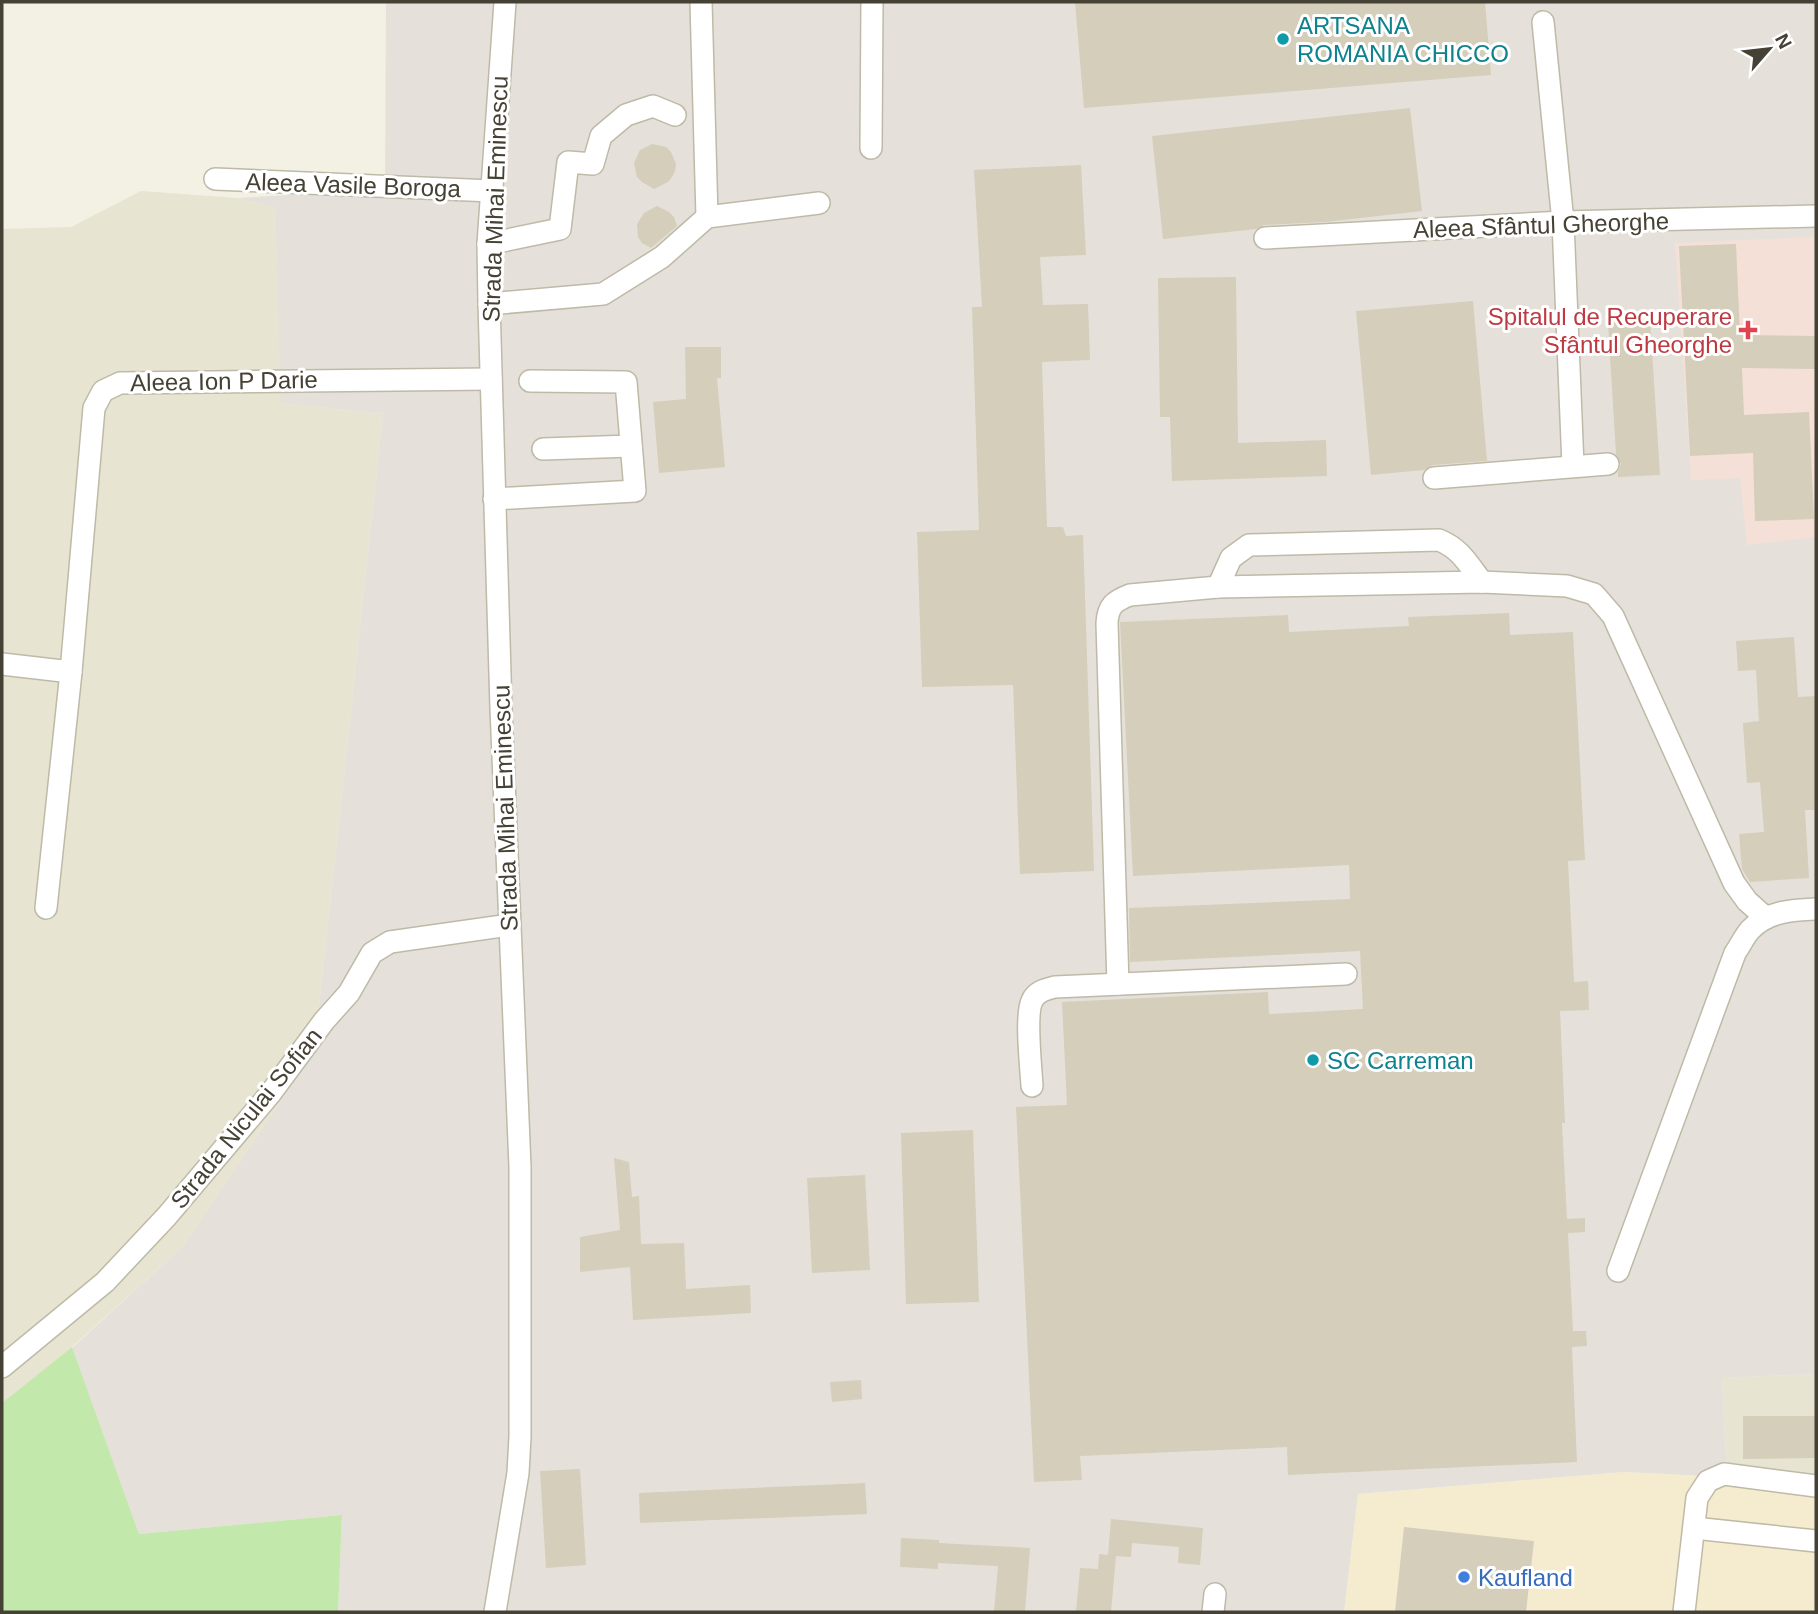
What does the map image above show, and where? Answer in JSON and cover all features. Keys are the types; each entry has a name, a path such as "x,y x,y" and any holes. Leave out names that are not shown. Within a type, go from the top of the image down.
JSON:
{"street":[{"name":"Strada Mihai Eminescu","path":"495,1612 517,1473 520,1437 520,1167 500,694 488,244 505,2"},
{"path":"701,2 707,217"},
{"path":"871,148 872,2"},
{"path":"1543,22 1563,222 1573,466"},
{"path":"488,244 560,229 568,162 593,164 601,136 626,115 653,107 675,115"},
{"name":"Aleea Vasile Boroga","path":"215,179 492,191"},
{"path":"489,304 603,293 662,257 707,217 819,203"},
{"name":"Aleea Sfântul Gheorghe","path":"1265,238 1563,222 1816,216"},
{"name":"Aleea Ion P Darie","path":"46,908 71,672 94,408 103,391 129,382 491,379"},
{"path":"494,499 635,491 626,382 530,381"},
{"path":"542,449 631,446"},
{"path":"1434,478 1608,464"},
{"path":"1218,587 1231,558 1249,545 1439,540 1452,545 1482,582"},
{"path":"1118,984 1108,611 1118,600 1130,595 1218,587 1482,582 1567,586 1594,594 1613,616 1734,883 1746,901 1766,918"},
{"path":"2,664 71,672"},
{"path":"1618,1270 1735,953 1750,930 1766,918 1785,910 1816,909"},
{"name":"Strada Niculai Sofian","path":"2,1367 105,1282 167,1216 270,1094 324,1021 349,993 372,953 390,942 510,925"},
{"path":"1032,1086 1029,1018 1032,1001 1042,990 1055,987 1346,974"},
{"path":"1685,1612 1697,1498 1708,1481 1724,1474 1816,1486"},
{"path":"1694,1528 1816,1541"}],"shaded area":[{"path":"386,2 1816,2 1816,1374 1722,1378 1727,1477 1624,1472 1358,1494 1344,1612 338,1612 342,1515 139,1534 72,1348 182,1247 314,1052 383,414 281,403 275,208 238,198 385,189"},
{"path":"141,191 238,198 275,208 282,403 383,414 314,1052 182,1247 72,1347 2,1403 2,229 71,227"},
{"name":"Spitalul de Recuperare Sfântul Gheorghe","path":"1816,237 1816,537 1747,545 1740,478 1691,480 1675,243"},
{"path":"1816,1374 1816,1481 1727,1477 1722,1378"},
{"path":"1624,1472 1816,1481 1816,1612 1344,1612 1358,1494"}],"green space":[{"path":"72,1347 139,1534 342,1515 338,1612 2,1612 2,1403"}],"building":[{"name":"ARTSANA ROMANIA CHICCO","path":"1075,2 1485,2 1491,75 1084,108"},
{"name":"ARTSANA ROMANIA CHICCO","path":"1410,108 1422,211 1325,222 1264,225 1256,229 1163,239 1152,136"},
{"path":"652,144 666,147 676,164 668,182 654,189 637,177 634,163 640,150"},
{"path":"1081,165 1086,255 1040,257 1043,305 1088,304 1090,360 1042,362 1047,527 1063,527 1066,536 1083,535 1094,871 1020,874 1013,685 922,687 917,532 979,530 972,307 982,307 974,170"},
{"path":"657,206 674,217 677,226 651,248 638,237 637,224 644,213"},
{"path":"1736,244 1740,335 1816,336 1816,369 1742,368 1744,415 1809,412 1814,519 1755,521 1753,453 1690,456 1679,246"},
{"path":"1236,277 1238,443 1326,440 1327,476 1172,481 1170,417 1160,417 1158,278"},
{"path":"1473,301 1487,461 1433,465 1424,470 1371,475 1356,311"},
{"path":"1650,320 1660,475 1618,477 1621,464 1616,454 1608,323"},
{"path":"685,347 721,347 721,378 717,378 725,467 659,473 653,402 686,399"},
{"name":"SC Carreman","path":"1509,613 1510,635 1573,632 1585,860 1568,861 1574,982 1588,981 1589,1010 1560,1011 1567,1219 1585,1218 1585,1232 1568,1233 1573,1331 1586,1331 1587,1346 1572,1347 1577,1462 1288,1475 1287,1447 1080,1456 1082,1480 1034,1482 1016,1107 1067,1105 1062,1002 1268,992 1269,1014 1363,1009 1360,951 1130,962 1129,908 1350,899 1349,865 1133,876 1120,622 1288,615 1289,632 1409,626 1408,617"},
{"path":"1794,637 1798,697 1816,696 1816,810 1805,810 1809,878 1750,882 1742,869 1739,834 1764,832 1760,782 1747,783 1743,723 1759,721 1756,670 1738,671 1736,641"},
{"path":"973,1130 979,1302 906,1304 901,1133"},
{"path":"614,1158 629,1162 632,1197 639,1196 641,1244 684,1243 686,1289 750,1285 751,1313 633,1320 630,1267 580,1272 580,1237 620,1230"},
{"path":"865,1175 870,1270 812,1273 807,1178"},
{"path":"861,1380 862,1399 832,1402 830,1382"},
{"path":"1743,1416 1816,1416 1816,1458 1743,1459"},
{"path":"580,1469 586,1565 546,1568 540,1471"},
{"path":"865,1483 867,1514 640,1523 639,1493"},
{"path":"1111,1519 1203,1528 1200,1565 1178,1563 1179,1547 1132,1543 1131,1557 1116,1556 1111,1612 1076,1612 1080,1568 1098,1569 1099,1554 1108,1555"},
{"name":"Kaufland","path":"1404,1527 1534,1541 1526,1612 1395,1612"},
{"path":"901,1538 1030,1548 1025,1612 994,1612 998,1566 938,1563 938,1569 900,1567"}],"place":[{"name":"ARTSANA ROMANIA CHICCO","path":"1283,39"},
{"name":"Spitalul de Recuperare Sfântul Gheorghe","path":"1748,330"},
{"name":"SC Carreman","path":"1313,1060"},
{"name":"Kaufland","path":"1464,1577"}]}
